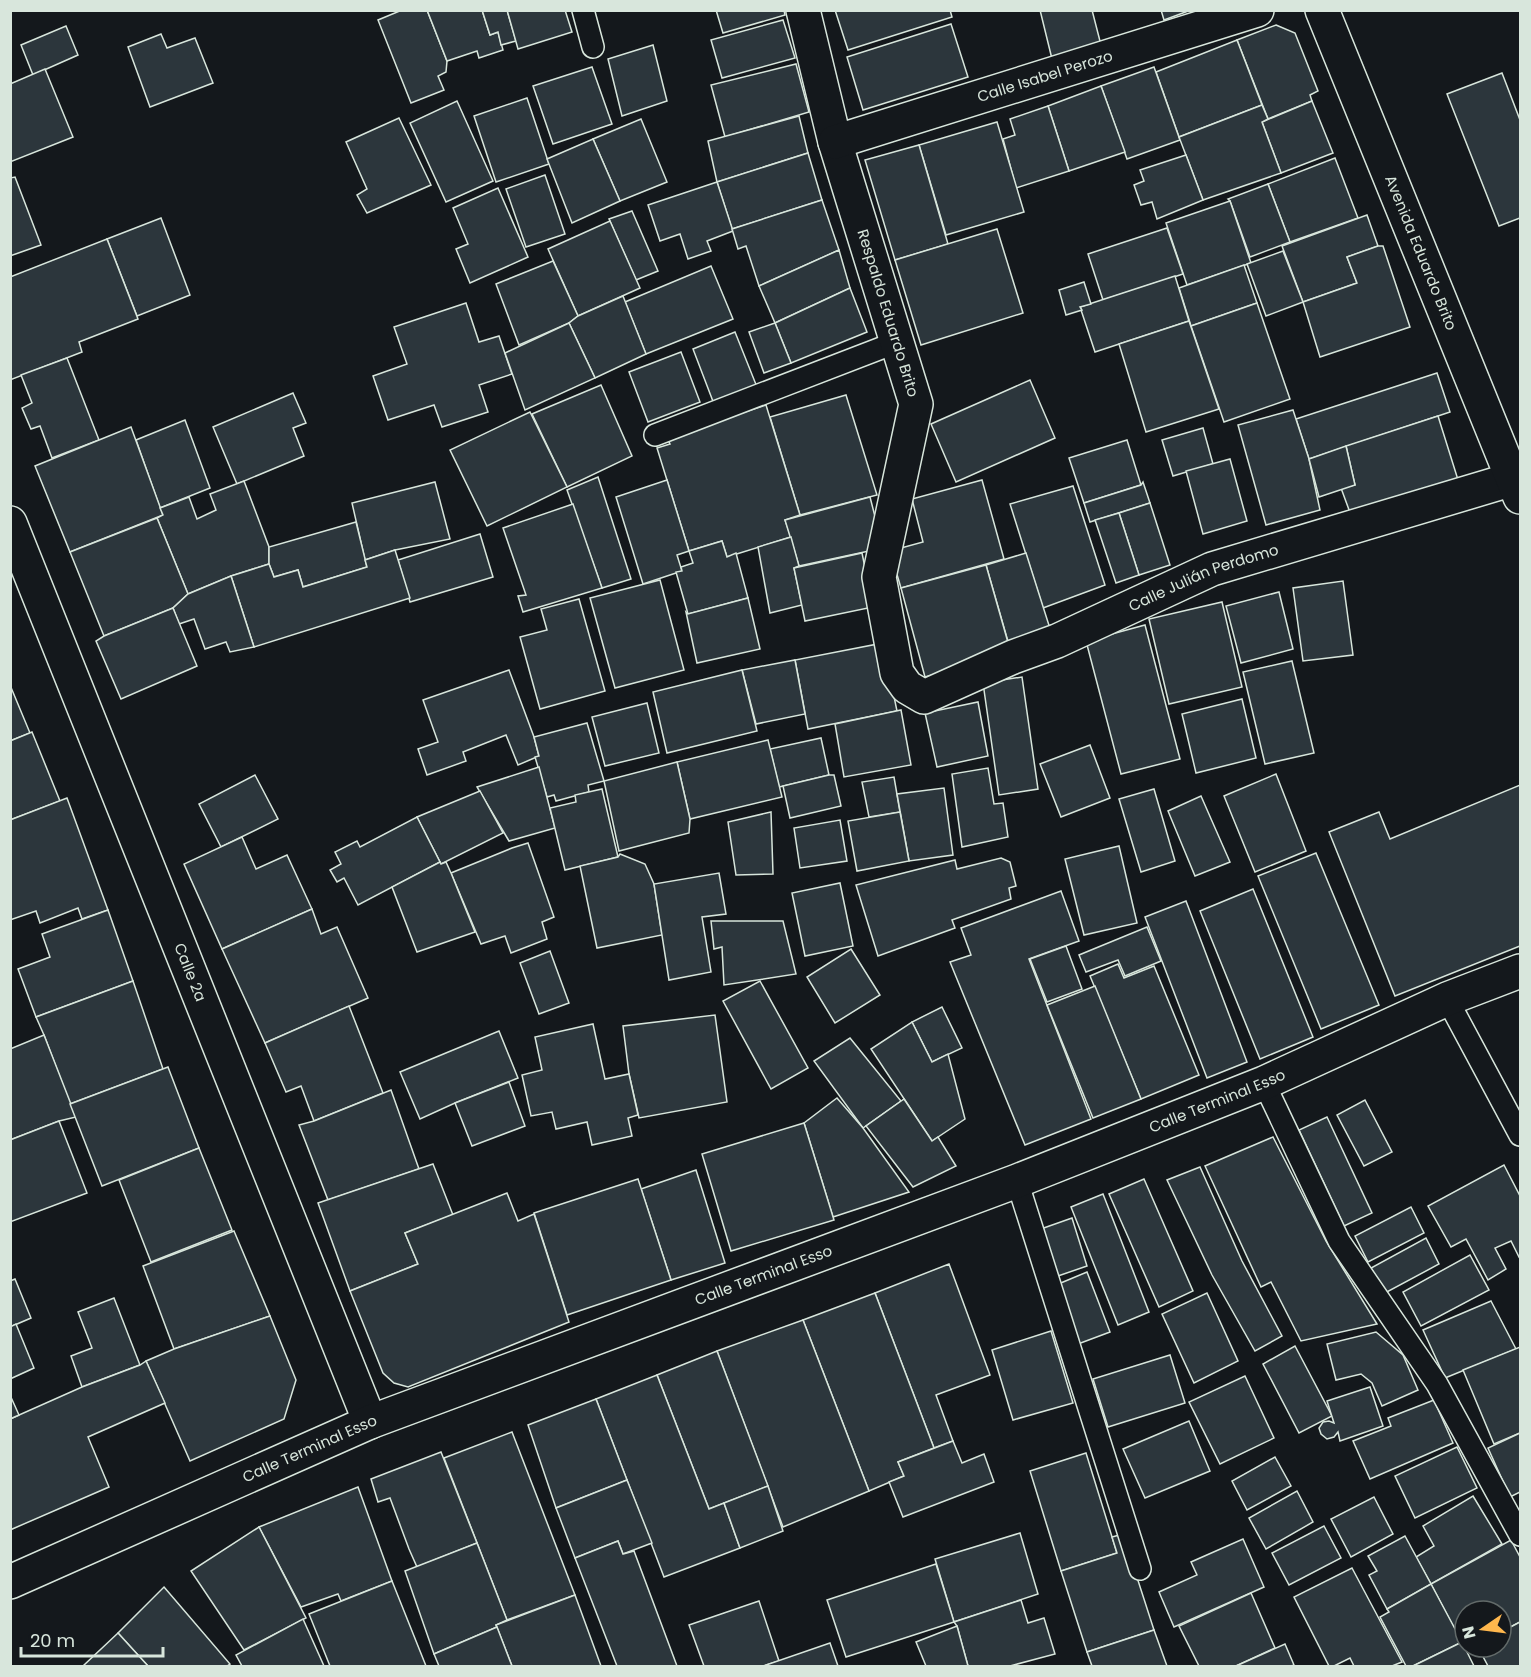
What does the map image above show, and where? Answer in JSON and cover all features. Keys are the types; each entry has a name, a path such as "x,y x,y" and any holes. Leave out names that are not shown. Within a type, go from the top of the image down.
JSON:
{"street":[{"name":"Respaldo Eduardo Brito","path":"802,10 835,142 916,404 879,578 897,673 907,687"},
{"name":"Calle Isabel Perozo","path":"835,142 1257,10"},
{"name":"Avenida Eduardo Brito","path":"1322,10 1517,488"},
{"name":"Calle Julián Perdomo","path":"907,687 924,697 1013,657 1056,641 1212,569 1517,488"},
{"name":"Calle 2a","path":"10,523 370,1422"},
{"name":"Calle Terminal Esso","path":"10,1582 370,1422 1017,1181 1264,1083 1447,999 1521,971"}],"lane":[{"path":"583,10 593,47"},
{"path":"655,435 897,342"},
{"path":"1447,999 1521,1135"},
{"path":"1264,1083 1339,1241 1437,1384 1521,1535"},
{"path":"1017,1181 1140,1569"}],"building":[{"path":"402,10 427,10 447,61 446,72 438,76 444,90 411,103 378,20"},
{"path":"427,10 482,10 490,35 498,32 503,50 479,58 477,51 447,61"},
{"path":"482,10 507,10 516,41 501,45 498,32 490,35"},
{"path":"507,10 565,10 572,32 518,49"},
{"path":"716,10 784,10 785,15 723,33"},
{"path":"835,10 950,10 952,17 848,50"},
{"path":"1040,10 1092,10 1101,45 1052,59"},
{"path":"1161,10 1191,10 1164,20"},
{"path":"783,20 795,58 722,78 711,40"},
{"path":"951,24 968,77 863,110 847,57"},
{"path":"1276,25 1295,33 1318,91 1310,95 1312,101 1268,119 1237,40"},
{"path":"66,26 78,55 33,75 21,45"},
{"path":"161,34 167,48 195,38 213,83 150,107 128,47"},
{"path":"1237,40 1262,105 1179,137 1156,72"},
{"path":"653,45 667,101 622,116 608,59"},
{"path":"796,64 809,112 725,137 711,85"},
{"path":"592,67 612,124 553,144 533,86"},
{"path":"1154,67 1180,140 1127,159 1101,86"},
{"path":"45,69 73,137 10,162 10,84"},
{"path":"1502,73 1520,120 1520,218 1499,226 1447,94"},
{"path":"1101,86 1125,152 1069,171 1048,106"},
{"path":"527,98 549,164 496,182 474,116"},
{"path":"457,101 493,181 446,202 410,123"},
{"path":"1312,101 1333,153 1281,173 1262,122"},
{"path":"1262,105 1268,119 1262,122 1281,173 1203,200 1179,137"},
{"path":"1048,106 1069,171 1016,188 1003,139 1015,135 1010,119"},
{"path":"799,116 808,153 717,182 708,141"},
{"path":"399,118 431,185 367,213 357,195 367,189 346,142"},
{"path":"641,119 667,182 620,201 593,139"},
{"path":"997,122 1024,212 946,235 919,145"},
{"path":"593,139 620,201 572,223 547,159"},
{"path":"919,145 948,244 895,260 865,160"},
{"path":"808,153 822,200 732,229 717,182"},
{"path":"1186,155 1203,200 1157,219 1152,202 1141,205 1134,185 1144,181 1140,170"},
{"path":"1335,158 1358,218 1290,242 1268,184"},
{"path":"545,175 565,234 526,247 506,189"},
{"path":"15,177 41,245 10,256 10,178"},
{"path":"717,182 733,231 707,241 711,251 688,259 680,234 660,241 648,205"},
{"path":"1268,184 1290,242 1250,257 1228,199"},
{"path":"498,188 528,257 470,283 456,249 468,244 453,208"},
{"path":"822,200 839,250 759,286 746,246 738,249 732,229"},
{"path":"1230,201 1251,263 1187,285 1166,223"},
{"path":"632,211 658,271 636,280 609,219"},
{"path":"1367,215 1378,246 1347,257 1357,283 1303,302 1282,246"},
{"path":"161,218 190,295 137,316 107,239"},
{"path":"610,221 640,288 578,316 548,249"},
{"path":"1167,228 1183,274 1103,300 1088,254"},
{"path":"997,229 1023,313 921,345 895,260"},
{"path":"107,239 138,319 79,342 82,352 10,380 10,277"},
{"path":"1383,246 1410,327 1320,357 1303,302 1357,283 1347,257"},
{"path":"839,250 850,288 775,323 759,286"},
{"path":"1283,251 1303,302 1266,316 1247,264"},
{"path":"553,261 578,316 569,323 519,345 496,284"},
{"path":"1244,265 1257,303 1191,326 1179,288"},
{"path":"711,266 733,319 646,354 625,302"},
{"path":"1175,276 1189,321 1095,352 1080,307"},
{"path":"1084,282 1091,304 1080,307 1082,310 1066,315 1059,290"},
{"path":"850,288 867,332 791,363 775,323"},
{"path":"623,296 646,354 595,378 569,323 578,316"},
{"path":"466,303 479,342 499,336 512,374 479,385 488,412 442,427 434,405 388,420 373,376 407,364 394,327"},
{"path":"1257,303 1290,399 1224,422 1191,326"},
{"path":"1189,321 1219,409 1146,432 1119,344"},
{"path":"569,323 595,378 525,410 505,353"},
{"path":"775,323 791,363 764,373 749,332"},
{"path":"735,332 757,387 714,404 693,349"},
{"path":"681,352 700,402 648,422 629,372"},
{"path":"67,358 99,440 52,458 40,426 31,429 22,408 32,403 21,375"},
{"path":"1437,373 1450,412 1309,459 1296,419"},
{"path":"1030,380 1055,438 956,482 931,424"},
{"path":"601,385 632,456 567,487 532,414"},
{"path":"293,393 306,423 293,428 304,456 237,484 213,427"},
{"path":"846,395 877,495 800,515 770,417"},
{"path":"766,405 800,515 785,520 791,537 727,557 722,541 689,551 657,448 670,444 667,437"},
{"path":"1293,410 1309,459 1320,510 1266,525 1238,425"},
{"path":"530,412 567,487 487,526 450,450"},
{"path":"1438,416 1459,483 1352,518 1341,488 1355,485 1346,446"},
{"path":"185,420 210,488 160,508 136,440"},
{"path":"131,427 163,515 70,552 35,466"},
{"path":"1203,428 1213,464 1173,476 1162,440"},
{"path":"1127,440 1141,485 1084,503 1069,458"},
{"path":"1346,446 1355,485 1319,497 1309,459"},
{"path":"1230,459 1247,521 1203,534 1186,471"},
{"path":"598,477 631,579 602,588 567,490"},
{"path":"667,480 689,551 677,555 682,571 643,584 616,497"},
{"path":"982,480 1004,559 901,588 890,551 923,542 912,499"},
{"path":"244,481 269,547 269,564 231,576 188,594 157,518 163,515 160,508 189,497 197,519 216,510 210,494"},
{"path":"435,482 450,539 395,550 365,560 352,503"},
{"path":"1143,482 1150,503 1090,522 1084,503 1141,485"},
{"path":"1073,486 1105,585 1043,608 1010,504"},
{"path":"870,497 883,548 799,566 785,520"},
{"path":"1150,503 1170,565 1139,575 1119,513"},
{"path":"573,504 602,588 523,612 518,596 526,595 503,528"},
{"path":"1119,513 1139,575 1116,583 1095,520"},
{"path":"157,518 188,594 173,608 104,636 70,552"},
{"path":"356,522 367,567 303,587 298,570 274,577 269,564 269,547"},
{"path":"480,534 493,577 410,602 398,560"},
{"path":"791,537 799,566 794,568 802,605 770,613 758,547"},
{"path":"722,541 727,557 736,553 748,598 688,614 676,572 682,571 681,567 693,563 689,551"},
{"path":"395,550 410,598 254,647 231,576 269,564 274,577 298,570 303,587 367,567 365,560"},
{"path":"862,553 873,607 805,621 794,568"},
{"path":"1026,553 1053,638 1011,652 986,565"},
{"path":"986,565 1011,653 925,677 901,588"},
{"path":"231,576 254,647 230,652 226,642 205,649 194,619 179,624 173,608 188,594"},
{"path":"660,580 684,670 615,688 590,598"},
{"path":"1343,581 1353,655 1303,661 1293,588"},
{"path":"1279,592 1293,649 1241,663 1226,606"},
{"path":"748,598 760,649 697,663 686,612 688,614"},
{"path":"579,599 605,691 540,709 520,637 547,630 541,609"},
{"path":"1222,602 1242,687 1169,704 1149,619"},
{"path":"173,608 197,666 121,699 96,641"},
{"path":"1145,625 1180,759 1121,774 1086,641"},
{"path":"883,643 897,711 808,729 795,660"},
{"path":"795,660 805,714 756,724 742,670"},
{"path":"1292,661 1314,753 1265,764 1243,672"},
{"path":"509,670 539,756 518,765 506,735 463,752 466,761 427,775 418,749 438,742 423,700"},
{"path":"742,670 757,731 667,753 653,692"},
{"path":"1022,677 1038,789 999,795 983,683"},
{"path":"10,685 30,733 10,741"},
{"path":"1242,699 1256,758 1196,773 1182,714"},
{"path":"978,702 988,756 937,767 925,713"},
{"path":"647,703 659,753 605,766 592,717"},
{"path":"901,710 911,765 844,777 835,724"},
{"path":"587,723 604,781 588,785 589,792 556,801 554,795 547,797 535,757 539,756 534,737"},
{"path":"32,732 60,801 10,820 10,741"},
{"path":"821,738 829,775 779,787 770,749"},
{"path":"768,740 782,797 690,819 677,762"},
{"path":"1090,745 1110,798 1061,817 1040,764"},
{"path":"677,762 690,819 689,833 619,851 604,781"},
{"path":"539,767 555,828 509,841 477,787"},
{"path":"988,768 994,804 1003,803 1008,837 962,847 952,774"},
{"path":"1276,774 1306,851 1255,872 1224,796"},
{"path":"255,775 278,819 221,847 199,804"},
{"path":"834,775 841,806 790,818 783,786"},
{"path":"894,777 900,812 869,817 862,782"},
{"path":"1520,785 1520,946 1395,996 1329,832 1379,812 1390,839"},
{"path":"944,788 953,855 909,861 897,794"},
{"path":"602,789 618,857 565,870 550,808 576,802 575,795"},
{"path":"1154,789 1175,861 1141,872 1119,799"},
{"path":"480,791 503,833 441,864 417,817"},
{"path":"1201,796 1230,862 1195,876 1168,811"},
{"path":"67,798 108,910 82,919 78,908 40,923 36,911 10,920 10,820"},
{"path":"771,812 773,874 736,875 728,822"},
{"path":"900,812 909,861 857,871 848,821"},
{"path":"417,817 440,862 358,905 344,878 337,882 330,870 341,864 335,852 357,841 360,847"},
{"path":"840,820 847,861 800,868 794,828"},
{"path":"242,837 256,869 287,855 312,909 222,949 184,864"},
{"path":"528,843 554,917 542,922 547,939 511,953 505,936 481,944 451,873"},
{"path":"1119,846 1137,923 1084,935 1065,859"},
{"path":"1316,853 1379,1005 1321,1029 1258,876"},
{"path":"620,854 645,864 654,884 662,935 597,948 580,866 618,857"},
{"path":"1001,858 1010,862 1016,886 1009,888 1011,899 952,920 955,928 878,956 856,885 955,860 957,869"},
{"path":"440,862 441,864 446,862 475,932 417,952 392,887"},
{"path":"719,873 726,914 702,917 711,972 669,980 654,884"},
{"path":"840,883 853,946 805,956 792,893"},
{"path":"1253,889 1313,1037 1260,1059 1200,911"},
{"path":"1061,891 1079,941 1029,959 1091,1119 1025,1145 950,962 971,955 961,928"},
{"path":"1186,901 1247,1062 1207,1078 1145,917"},
{"path":"312,909 321,934 337,927 368,998 265,1043 222,949"},
{"path":"108,910 133,981 36,1017 18,969 50,957 42,934"},
{"path":"711,921 783,921 796,974 724,985 722,947 714,949"},
{"path":"1147,927 1161,961 1125,976 1118,960 1086,972 1079,955"},
{"path":"1066,946 1082,989 1047,1002 1030,959"},
{"path":"851,949 880,995 835,1023 807,977"},
{"path":"550,951 569,1003 539,1014 520,963"},
{"path":"1118,964 1124,978 1154,966 1199,1075 1141,1099 1090,976"},
{"path":"133,981 163,1069 70,1104 36,1017"},
{"path":"760,981 808,1068 771,1089 723,1001"},
{"path":"1095,986 1141,1099 1093,1118 1047,1005"},
{"path":"349,1006 383,1093 314,1121 301,1086 286,1092 265,1043"},
{"path":"942,1007 962,1048 932,1062 912,1022"},
{"path":"715,1015 727,1102 639,1118 629,1074 623,1026"},
{"path":"912,1022 932,1062 948,1054 965,1119 932,1141 871,1049"},
{"path":"593,1024 605,1079 629,1074 638,1115 628,1118 632,1136 592,1145 587,1122 556,1129 552,1112 531,1116 522,1075 542,1070 535,1037"},
{"path":"499,1031 518,1078 420,1119 400,1072"},
{"path":"44,1035 76,1117 59,1121 10,1140 10,1049"},
{"path":"850,1038 901,1101 863,1128 814,1061"},
{"path":"168,1067 199,1148 102,1186 70,1104"},
{"path":"509,1082 525,1126 472,1146 455,1103"},
{"path":"391,1090 419,1169 328,1200 299,1125"},
{"path":"837,1098 863,1128 909,1192 833,1217 804,1123"},
{"path":"904,1099 932,1141 938,1137 956,1166 913,1187 866,1126"},
{"path":"1365,1100 1392,1152 1364,1166 1337,1115"},
{"path":"1327,1117 1372,1213 1344,1226 1299,1130"},
{"path":"59,1121 87,1193 10,1222 10,1140"},
{"path":"804,1123 834,1220 731,1251 702,1154"},
{"path":"1273,1137 1326,1241 1377,1324 1301,1341 1271,1282 1261,1287 1205,1166"},
{"path":"199,1148 232,1230 151,1262 119,1180"},
{"path":"433,1164 453,1215 405,1233 418,1264 350,1291 318,1203"},
{"path":"1504,1165 1520,1196 1520,1256 1511,1241 1495,1248 1506,1269 1488,1280 1466,1239 1451,1247 1428,1206"},
{"path":"1200,1167 1242,1261 1282,1336 1255,1351 1212,1275 1167,1180"},
{"path":"696,1170 725,1263 671,1280 641,1189"},
{"path":"638,1179 671,1280 567,1315 534,1213"},
{"path":"1144,1179 1193,1291 1159,1307 1109,1194"},
{"path":"507,1193 518,1221 534,1214 569,1322 408,1387 394,1383 383,1373 350,1291 418,1264 405,1233"},
{"path":"1103,1194 1149,1312 1118,1325 1071,1207"},
{"path":"1411,1207 1424,1233 1368,1262 1355,1236"},
{"path":"1072,1218 1087,1266 1055,1277 1038,1230"},
{"path":"234,1231 270,1316 174,1349 143,1266"},
{"path":"1426,1238 1439,1264 1385,1293 1371,1268"},
{"path":"1470,1255 1489,1290 1421,1326 1403,1292"},
{"path":"949,1264 990,1375 936,1395 953,1441 934,1448 875,1293"},
{"path":"1087,1272 1110,1332 1078,1344 1056,1285"},
{"path":"15,1279 31,1318 10,1327 10,1281"},
{"path":"875,1293 934,1448 898,1462 904,1476 869,1491 803,1320"},
{"path":"1207,1293 1238,1361 1194,1383 1162,1314"},
{"path":"114,1298 140,1365 82,1387 71,1356 92,1348 78,1312"},
{"path":"1491,1301 1516,1349 1445,1378 1423,1330"},
{"path":"270,1316 296,1380 284,1419 190,1461 146,1361"},
{"path":"803,1320 869,1491 783,1527 717,1351"},
{"path":"16,1324 34,1368 10,1379 10,1327"},
{"path":"1051,1331 1073,1403 1013,1420 992,1350"},
{"path":"1376,1332 1403,1355 1418,1390 1382,1406 1372,1383 1361,1374 1336,1380 1327,1344"},
{"path":"1295,1346 1332,1416 1299,1433 1263,1364"},
{"path":"1520,1347 1520,1433 1494,1444 1463,1370"},
{"path":"717,1351 768,1486 709,1509 657,1375"},
{"path":"1170,1355 1185,1403 1108,1427 1093,1379"},
{"path":"146,1361 165,1403 88,1437 109,1487 10,1530 10,1419"},
{"path":"657,1375 709,1509 724,1503 740,1548 664,1577 596,1399"},
{"path":"1245,1376 1274,1438 1220,1464 1189,1402"},
{"path":"1370,1387 1383,1426 1340,1441 1338,1432 1334,1437 1327,1439 1321,1434 1319,1428 1323,1422 1334,1423 1327,1401"},
{"path":"10,1395 19,1415 10,1419"},
{"path":"596,1399 627,1480 556,1508 528,1425"},
{"path":"1434,1400 1453,1443 1370,1479 1353,1441 1391,1426 1388,1418"},
{"path":"1189,1421 1210,1471 1145,1498 1123,1449"},
{"path":"512,1432 575,1595 507,1620 444,1458"},
{"path":"1520,1433 1520,1492 1510,1497 1488,1448"},
{"path":"953,1441 962,1463 984,1454 994,1482 903,1517 889,1482 904,1476 898,1462"},
{"path":"1457,1447 1477,1488 1415,1518 1395,1476"},
{"path":"441,1452 477,1543 417,1567 390,1498 378,1502 371,1479"},
{"path":"1086,1453 1117,1553 1061,1571 1030,1471"},
{"path":"1275,1457 1291,1486 1247,1510 1232,1481"},
{"path":"627,1480 652,1543 623,1554 618,1541 575,1558 556,1508"},
{"path":"768,1486 783,1531 740,1548 724,1503"},
{"path":"358,1487 392,1581 341,1601 338,1594 301,1607 259,1527"},
{"path":"1297,1491 1313,1522 1266,1549 1249,1518"},
{"path":"1473,1496 1502,1544 1431,1584 1416,1557 1434,1546 1423,1526"},
{"path":"1374,1497 1393,1534 1351,1557 1331,1519"},
{"path":"1324,1526 1341,1558 1289,1585 1272,1553"},
{"path":"259,1527 306,1618 244,1650 191,1571"},
{"path":"1020,1533 1038,1594 954,1622 935,1559"},
{"path":"1123,1534 1154,1630 1087,1652 1061,1571 1117,1553 1112,1537"},
{"path":"1405,1536 1431,1584 1387,1609 1369,1575 1377,1571 1368,1556"},
{"path":"1243,1539 1264,1587 1174,1627 1159,1592 1197,1575 1191,1562"},
{"path":"1511,1540 1520,1557 1520,1622 1513,1626 1513,1599 1453,1599 1453,1626 1431,1584"},
{"path":"618,1541 623,1554 634,1551 677,1666 617,1666 575,1558"},
{"path":"477,1543 507,1620 496,1625 497,1627 434,1654 405,1571"},
{"path":"936,1564 954,1622 846,1657 827,1600"},
{"path":"1352,1568 1402,1662 1392,1666 1354,1666 1350,1658 1329,1666 1294,1597"},
{"path":"392,1581 426,1666 330,1666 309,1614"},
{"path":"1431,1584 1453,1625 1453,1646 1413,1666 1406,1666 1380,1617 1389,1612 1387,1609"},
{"path":"164,1587 230,1664 227,1666 148,1666 118,1633"},
{"path":"1251,1593 1275,1648 1236,1666 1199,1666 1179,1626"},
{"path":"575,1595 601,1666 512,1666 496,1625"},
{"path":"1021,1600 1028,1623 1044,1618 1055,1654 1010,1666 968,1666 954,1622"},
{"path":"759,1601 779,1661 763,1666 704,1666 689,1625"},
{"path":"303,1619 324,1666 242,1666 236,1655"},
{"path":"1520,1622 1520,1666 1488,1666 1484,1659 1513,1659 1513,1626"},
{"path":"957,1626 968,1666 926,1666 916,1642"},
{"path":"497,1627 512,1666 439,1666 434,1654"},
{"path":"1154,1630 1167,1666 1092,1666 1087,1652"},
{"path":"118,1633 148,1666 83,1666"},
{"path":"830,1643 838,1666 766,1666 766,1665"},
{"path":"1285,1644 1294,1665 1236,1666"},
{"path":"1453,1646 1453,1659 1470,1659 1474,1666 1413,1666"}]}
